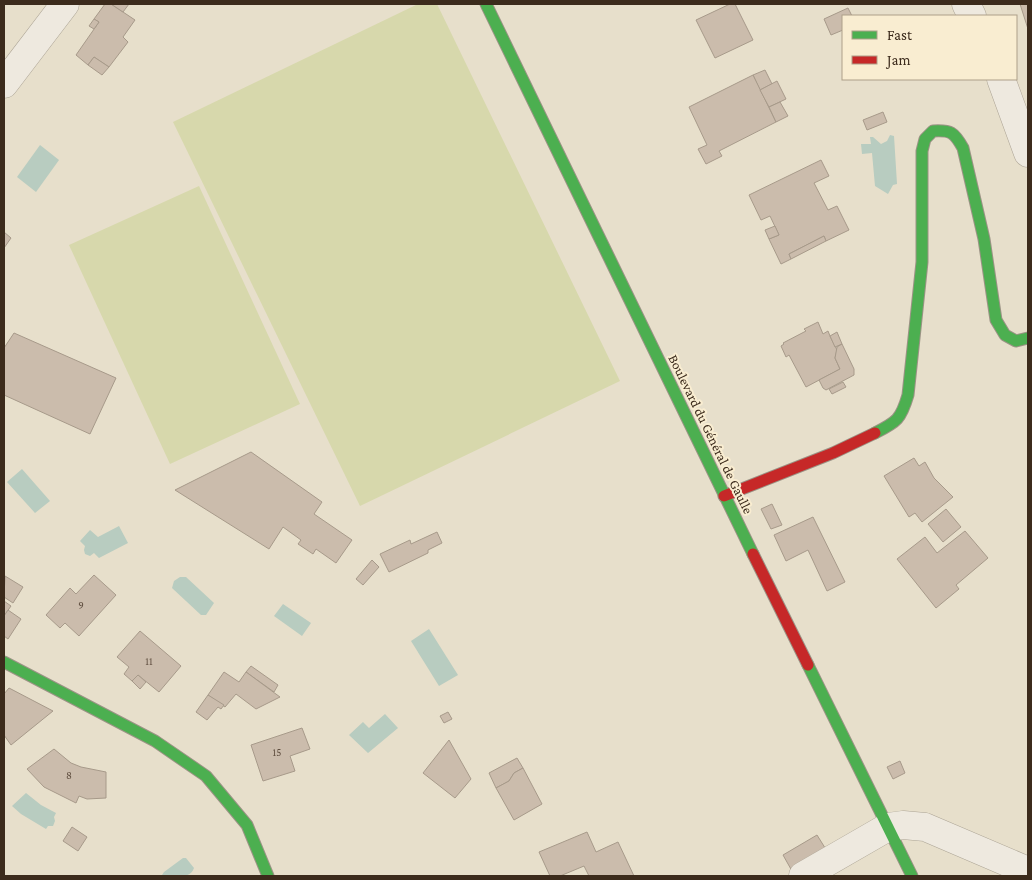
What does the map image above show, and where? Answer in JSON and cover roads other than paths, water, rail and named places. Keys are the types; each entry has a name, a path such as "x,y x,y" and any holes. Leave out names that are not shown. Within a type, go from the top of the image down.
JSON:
{"street":[{"path":"4,84 65,4"},
{"name":"Boulevard du Général de Gaulle","path":"486,4 724,496 912,876"},
{"path":"1001,80 1028,153"},
{"path":"724,496 833,453 891,425 903,413 908,395 922,262 922,151 925,139 933,131 946,130 957,136 962,148 984,239 996,320 1005,335 1016,341 1028,338"},
{"path":"4,662 155,741 206,776 247,825 268,876"},
{"path":"804,876 888,827 903,825 925,827 1028,870"}]}
